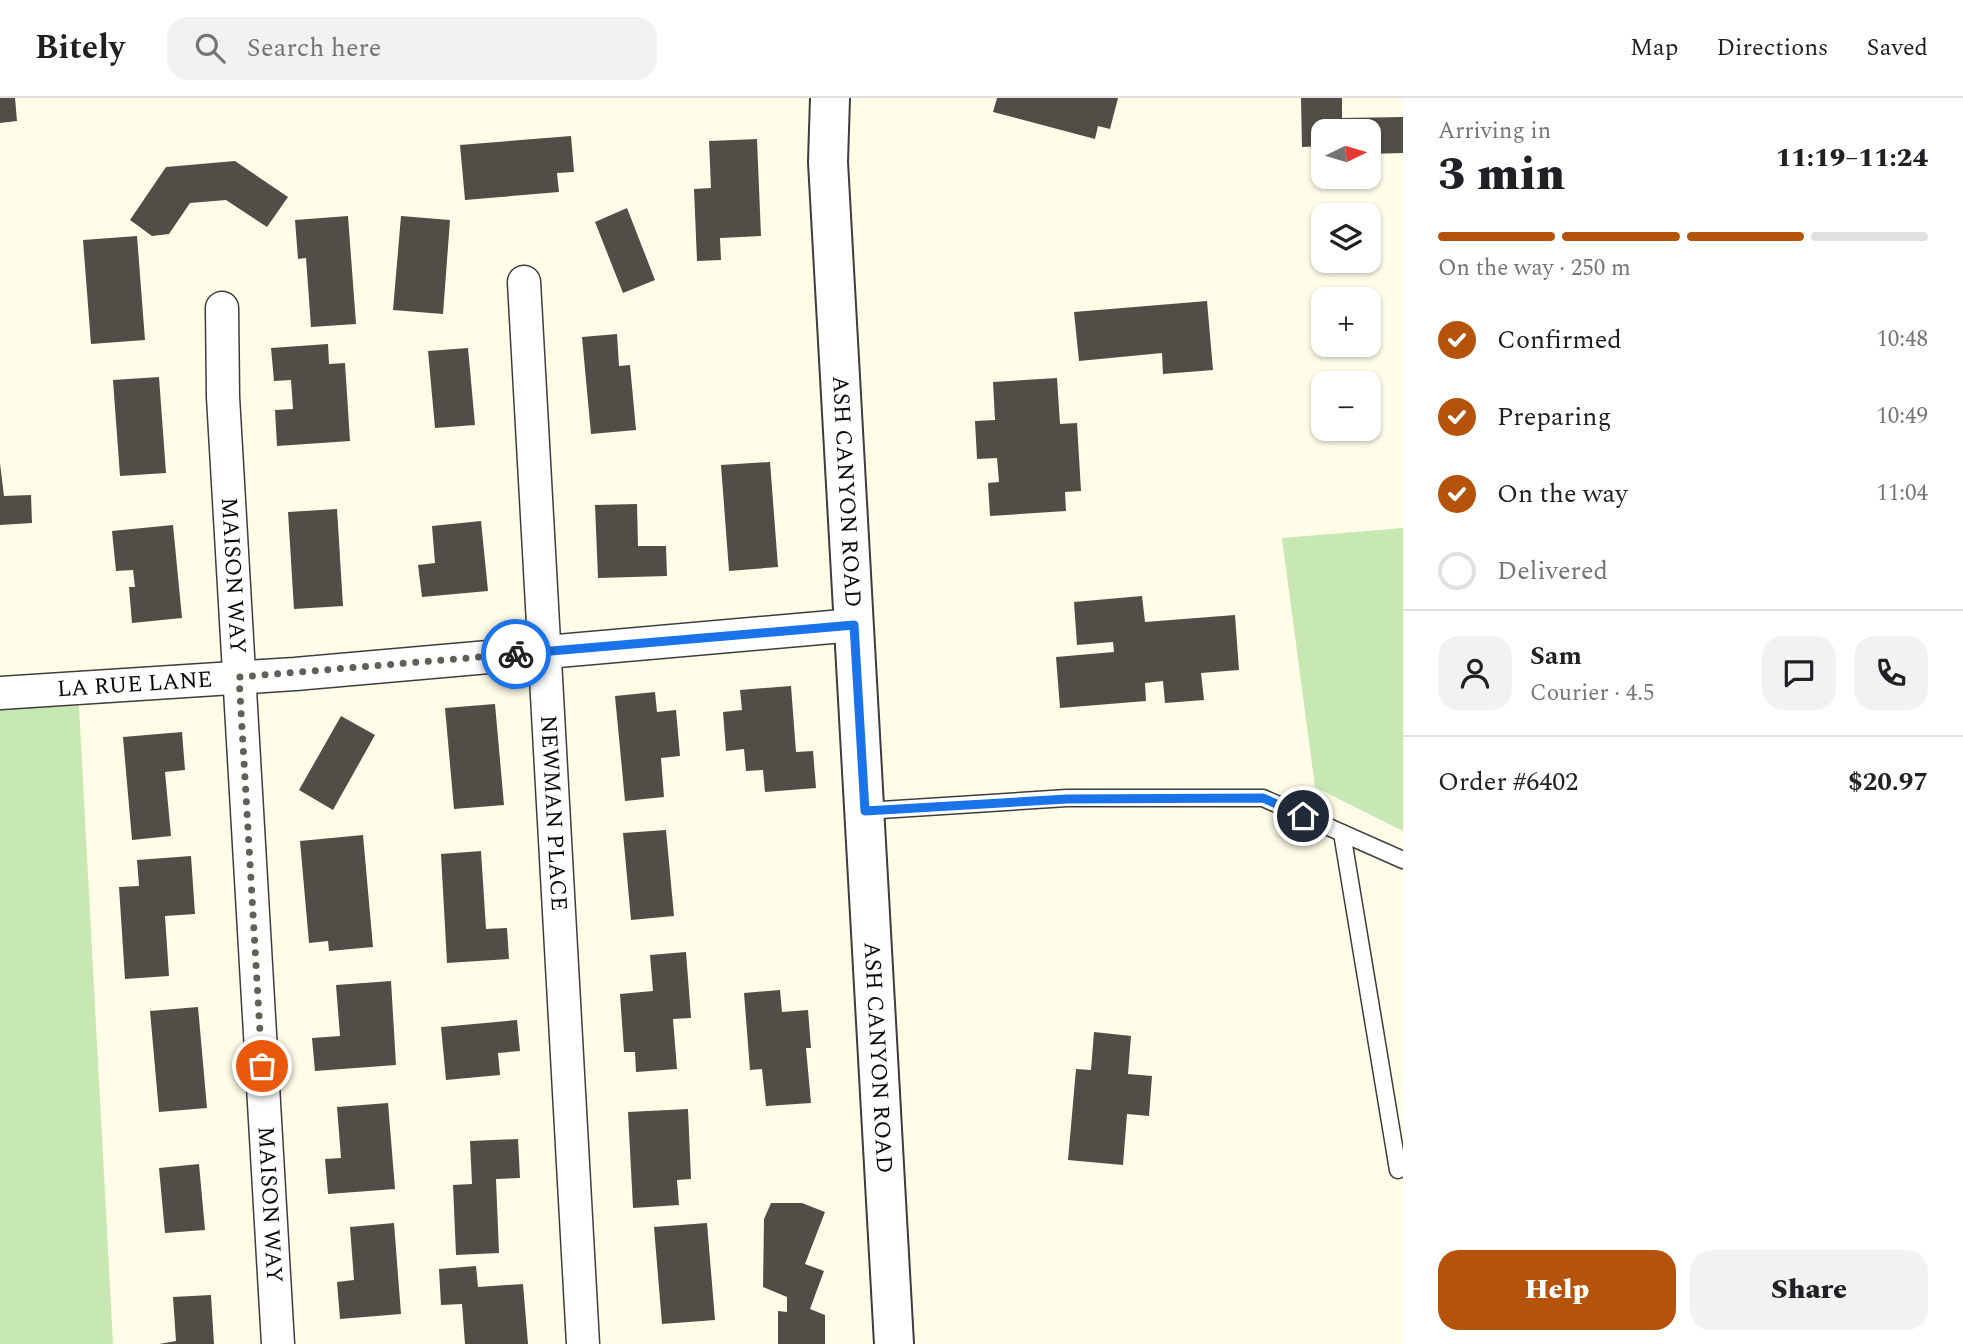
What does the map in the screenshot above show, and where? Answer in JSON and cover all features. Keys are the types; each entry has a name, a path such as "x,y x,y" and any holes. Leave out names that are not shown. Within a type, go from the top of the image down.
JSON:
{"street":[{"name":"ASH CANYON ROAD","path":"830,98 828,162 894,1344"},
{"name":"NEWMAN PLACE","path":"524,282 583,1344"},
{"name":"MAISON WAY","path":"222,308 223,397 278,1344"},
{"name":"LA RUE LANE","path":"0,693 239,677 854,625"}],"lane":[{"path":"865,811 1067,799 1263,798 1403,860"},
{"path":"1342,833 1398,1170"}],"green space":[{"path":"1403,528 1403,831 1315,787 1282,538"},
{"path":"0,700 79,706 113,1344 0,1344"}],"building":[{"path":"0,98 15,98 17,121 0,123"},
{"path":"997,98 1118,98 1110,129 1098,126 1095,139 993,112"},
{"path":"1301,98 1342,98 1342,118 1403,117 1403,153 1381,154 1381,119 1311,119 1311,147 1302,147"},
{"path":"571,136 574,172 557,173 559,192 465,200 460,145"},
{"path":"757,139 761,236 720,238 721,260 697,261 694,189 711,188 709,141"},
{"path":"235,161 288,197 267,227 226,200 190,203 169,234 152,236 130,220 166,167"},
{"path":"627,208 655,280 623,293 595,222"},
{"path":"348,216 356,324 311,327 306,258 298,259 295,220"},
{"path":"401,216 450,220 443,314 393,310"},
{"path":"137,236 145,340 91,344 83,240"},
{"path":"1207,301 1213,370 1163,374 1162,353 1079,361 1074,312"},
{"path":"617,334 619,366 630,365 636,430 591,434 582,337"},
{"path":"328,344 329,364 345,363 350,441 277,446 275,410 293,409 291,380 274,381 271,348"},
{"path":"468,348 475,425 435,428 428,351"},
{"path":"159,377 166,473 120,476 113,380"},
{"path":"1057,378 1060,424 1077,423 1081,491 1065,492 1066,511 990,516 988,483 999,482 997,458 977,459 975,421 995,420 993,382"},
{"path":"770,462 778,567 729,571 721,465"},
{"path":"0,463 4,496 31,495 32,523 0,525"},
{"path":"637,504 638,546 666,546 667,576 598,578 595,505"},
{"path":"337,509 343,606 294,609 288,512"},
{"path":"481,521 488,591 422,597 418,565 435,563 432,526"},
{"path":"173,525 182,618 132,623 129,587 135,587 133,570 116,571 112,531"},
{"path":"1142,596 1145,622 1235,615 1239,670 1201,673 1204,700 1165,703 1163,681 1145,683 1146,701 1060,708 1056,657 1114,652 1113,642 1077,645 1074,602"},
{"path":"791,686 796,752 813,751 816,788 765,792 763,770 746,771 744,749 726,751 723,712 742,710 740,690"},
{"path":"655,692 657,712 676,710 680,756 661,758 664,797 625,801 615,696"},
{"path":"495,704 504,805 454,809 445,708"},
{"path":"341,716 375,735 333,810 299,790"},
{"path":"182,732 185,770 165,772 171,836 132,840 123,737"},
{"path":"666,830 674,916 631,920 623,833"},
{"path":"363,835 373,947 329,951 328,941 309,943 300,841"},
{"path":"481,851 486,929 507,928 509,959 447,963 441,854"},
{"path":"191,856 195,914 165,916 169,976 125,979 119,887 139,886 137,860"},
{"path":"686,952 691,1018 673,1019 677,1069 636,1072 635,1052 624,1052 620,994 653,991 650,955"},
{"path":"391,981 396,1065 315,1071 312,1038 340,1036 336,985"},
{"path":"780,990 782,1012 808,1010 811,1048 806,1048 811,1103 766,1106 762,1069 750,1070 744,993"},
{"path":"198,1007 207,1108 159,1112 150,1011"},
{"path":"517,1020 520,1051 498,1053 500,1075 446,1080 441,1027"},
{"path":"1094,1032 1131,1036 1128,1074 1152,1076 1149,1116 1127,1114 1123,1165 1068,1160 1076,1069 1091,1070"},
{"path":"388,1103 395,1189 328,1194 325,1159 341,1158 337,1107"},
{"path":"688,1109 691,1179 677,1180 679,1205 633,1208 628,1112"},
{"path":"518,1139 520,1178 496,1179 499,1253 456,1255 453,1185 472,1184 470,1141"},
{"path":"199,1164 205,1230 165,1233 159,1168"},
{"path":"771,1203 802,1203 825,1212 805,1264 824,1271 810,1309 825,1315 825,1344 778,1344 778,1311 787,1312 787,1297 763,1287 764,1219"},
{"path":"394,1223 401,1314 340,1319 337,1282 354,1280 350,1227"},
{"path":"707,1223 715,1320 662,1324 654,1227"},
{"path":"476,1266 478,1287 523,1284 528,1344 465,1344 462,1304 441,1305 439,1269"},
{"path":"211,1295 214,1344 159,1344 176,1341 173,1297"}],"way so far":[{"path":"262,1066 239,677 516,654"}],"route":[{"path":"516,654 854,625 865,811 1067,799 1263,798 1303,816"}]}
